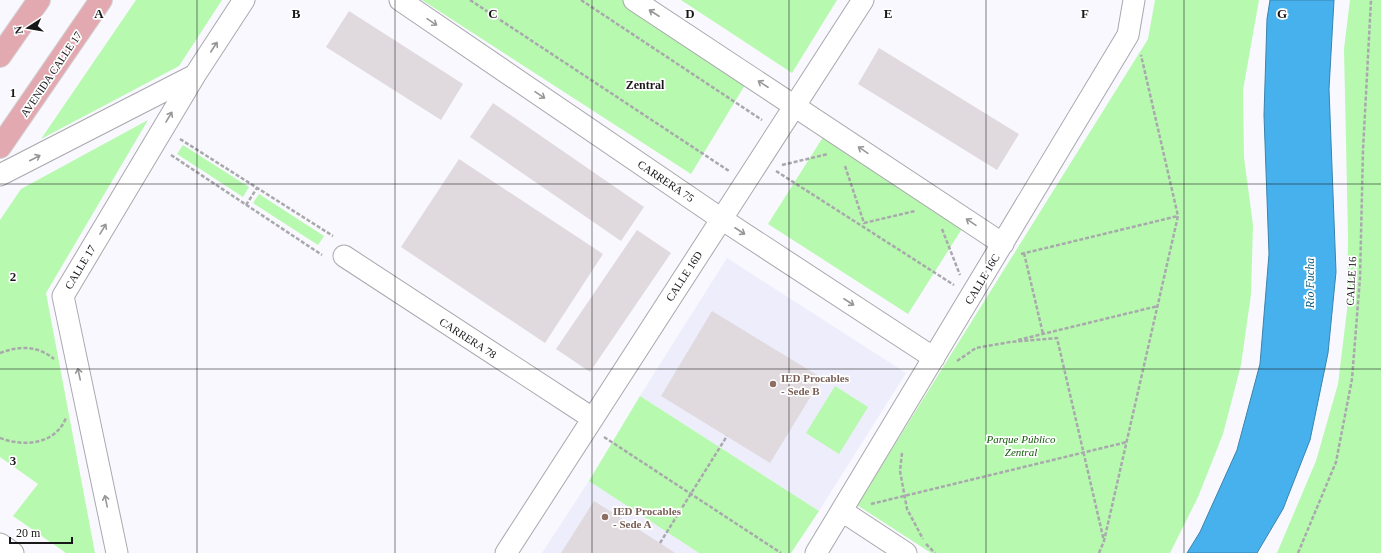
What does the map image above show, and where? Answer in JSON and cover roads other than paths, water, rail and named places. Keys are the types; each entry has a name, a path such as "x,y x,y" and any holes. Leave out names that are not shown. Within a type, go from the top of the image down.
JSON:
{"main road":[{"path":"0,56 39,0"},
{"name":"AVENIDA CALLE 17","path":"0,147 101,0"}],"street":[{"name":"CALLE 17","path":"116,553 63,296 195,75 244,0"},
{"name":"CARRERA 75","path":"400,0 722,219 944,361"},
{"path":"634,0 1010,249"},
{"name":"CALLE 16D","path":"506,553 596,426 722,219 863,0"},
{"name":"CALLE 16C","path":"816,553 842,511 944,361 1010,249 1128,35 1134,0"},
{"name":"CALLE 17","path":"0,175 195,75"},
{"name":"CARRERA 78","path":"344,256 596,426"},
{"path":"842,511 906,553"},
{"path":"0,544 14,553"}],"water":[{"name":"Río Fucha","path":"1270,0 1334,0 1329,89 1336,272 1328,353 1310,440 1283,509 1257,553 1187,553 1200,532 1237,450 1260,364 1269,254 1264,115 1267,19"}],"place":[{"name":"IED Procables - Sede B","path":"773,384"},
{"name":"IED Procables - Sede A","path":"605,517"}],"district":[{"name":"Zentral","path":"645,85"}],"park label":[{"name":"Parque Público Zentral","path":"1021,445"}]}
